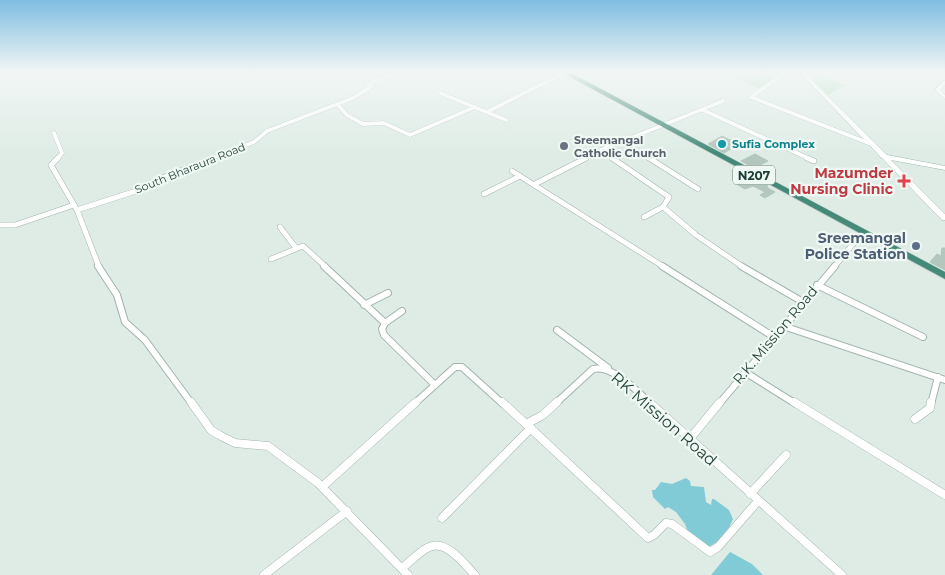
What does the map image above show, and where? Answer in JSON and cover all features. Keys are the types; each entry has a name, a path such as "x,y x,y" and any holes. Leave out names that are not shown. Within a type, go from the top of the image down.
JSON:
{"highway":[{"name":"N207","path":"614,99 945,276"}],"main road":[{"path":"827,99 945,218"},
{"path":"882,156 945,168"}],"street":[{"name":"South Bharaura Road","path":"0,225 15,225 136,191 154,181 254,142 267,130 351,99"},
{"path":"454,99 506,120"},
{"path":"487,112 512,99"},
{"path":"755,99 871,144"},
{"path":"535,184 601,150 723,101"},
{"path":"337,104 348,115 363,124 384,123 410,135 474,107"},
{"path":"703,110 814,162"},
{"path":"54,133 62,153 51,165 76,207 97,264 117,295 125,322 145,340 211,430 225,440 244,444 260,443 268,446 322,487 408,575"},
{"path":"624,142 698,189"},
{"path":"601,150 669,197 663,207 644,217"},
{"path":"512,171 774,336"},
{"path":"484,194 520,176"},
{"path":"663,207 688,231 718,252 803,302"},
{"path":"280,227 296,248"},
{"name":"R.K. Mission Road","path":"689,440 774,336 863,232"},
{"path":"271,259 303,246 385,323"},
{"path":"817,286 923,337"},
{"path":"364,305 388,293"},
{"path":"402,311 385,323 382,329 384,335 435,385"},
{"path":"783,326 942,378 930,408 915,419"},
{"path":"557,330 611,371"},
{"path":"322,487 459,365 528,426 648,538 666,524 674,524 702,548 710,552 718,547 758,501"},
{"name":"RK Mission Road","path":"442,518 528,426 543,415 593,369 600,367 611,371 636,390 689,440 842,575"},
{"path":"745,372 945,496"},
{"path":"750,494 786,455"},
{"path":"264,575 347,511"},
{"path":"402,568 428,548 438,544 451,552 475,575"}],"water":[{"path":"686,478 690,481 691,486 704,487 706,502 711,505 712,499 714,499 729,510 733,519 723,536 716,543 707,547 688,532 685,524 676,512 668,507 665,509 653,497 652,490 655,490 661,482 672,484"},
{"path":"730,552 752,564 763,575 711,575"}],"building":[{"name":"Sufia Complex","path":"722,136 739,144 724,153 708,144"},
{"path":"755,154 768,161 754,168 741,161"},
{"path":"752,178 775,192 765,198 760,195 765,192 753,186 745,189 738,185"},
{"path":"942,248 945,248 945,270 930,262 937,254 941,256"}],"place":[{"name":"Sufia Complex","path":"722,144"},
{"name":"Sreemangal Catholic Church","path":"564,146"},
{"name":"Mazumder Nursing Clinic","path":"904,181"},
{"name":"Sreemangal Police Station","path":"916,246"}]}
